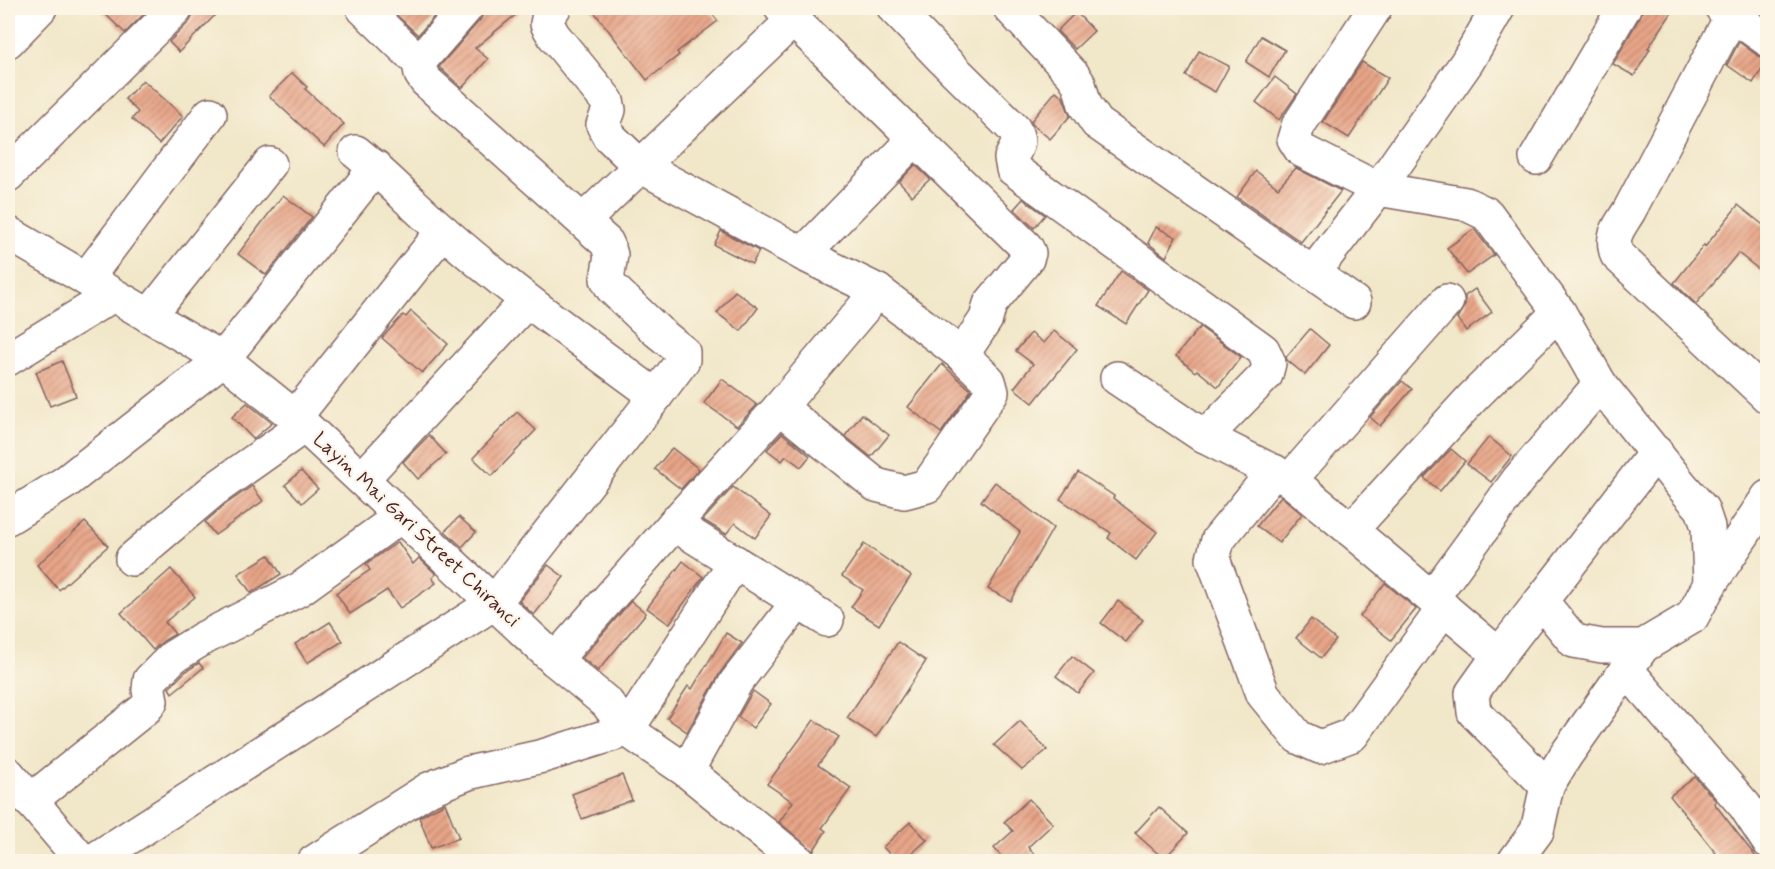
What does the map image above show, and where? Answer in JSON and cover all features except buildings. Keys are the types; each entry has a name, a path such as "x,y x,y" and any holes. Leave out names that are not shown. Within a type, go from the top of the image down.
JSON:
{"street":[{"path":"8,41 40,8"},
{"path":"90,861 494,603 683,360 683,352 657,331 612,288 608,279 611,255 607,243 426,81 421,74 419,62 363,8"},
{"path":"419,62 466,8"},
{"path":"554,8 549,14 547,24 554,36 606,100 609,110 603,125 609,136 640,166 803,254 878,291 962,355 990,381 992,392 927,486 904,492 876,485 780,407"},
{"path":"894,8 943,60 1014,129 1018,137 1017,147 1011,158 1013,169 1263,350 1269,363 1266,375 1205,437"},
{"path":"1010,8 1073,75 1079,84 1085,105 1097,123 1354,302"},
{"path":"1375,8 1298,126 1294,139 1301,150 1378,189 1466,204 1487,214 1558,312 1600,384 1702,508 1708,527 1710,584"},
{"path":"1313,273 1378,189 1467,62 1498,8"},
{"path":"1536,158 1624,8"},
{"path":"8,175 167,10"},
{"path":"1767,40 1727,11 1613,243 1617,255 1767,397"},
{"path":"583,221 640,166 787,14 1026,247 1029,253 1027,259 990,304 986,319 962,355"},
{"path":"8,359 99,287 210,114"},
{"path":"803,254 915,139"},
{"path":"8,518 66,482 223,359 366,160 442,231 527,301 656,396"},
{"path":"149,316 270,164"},
{"path":"132,560 299,421 442,231"},
{"name":"Layin Mai Gari Street Chiranci","path":"15,248 99,287 223,359 299,421 555,660 607,703 627,730 687,771 792,859"},
{"path":"555,660 780,407 878,291"},
{"path":"362,479 527,301"},
{"path":"1447,301 1282,476 1218,540 1213,559 1263,694 1298,737 1320,747 1352,735 1518,480 1600,384"},
{"path":"1351,530 1473,397 1558,312"},
{"path":"1117,378 1205,437 1282,476 1351,530 1499,655"},
{"path":"1547,786 1474,712 1472,693 1656,452"},
{"path":"1514,861 1536,831 1547,786 1566,755 1635,658 1692,617 1710,584 1767,497"},
{"path":"30,801 146,708 152,701 149,690 150,680 173,657 202,639 300,589 401,516"},
{"path":"674,524 827,621"},
{"path":"314,861 429,789 468,772 543,756 627,730 735,562"},
{"path":"1541,601 1574,641 1602,646 1635,658 1745,807 1767,841"},
{"path":"687,771 736,682 798,602"},
{"path":"8,774 83,861"}]}
